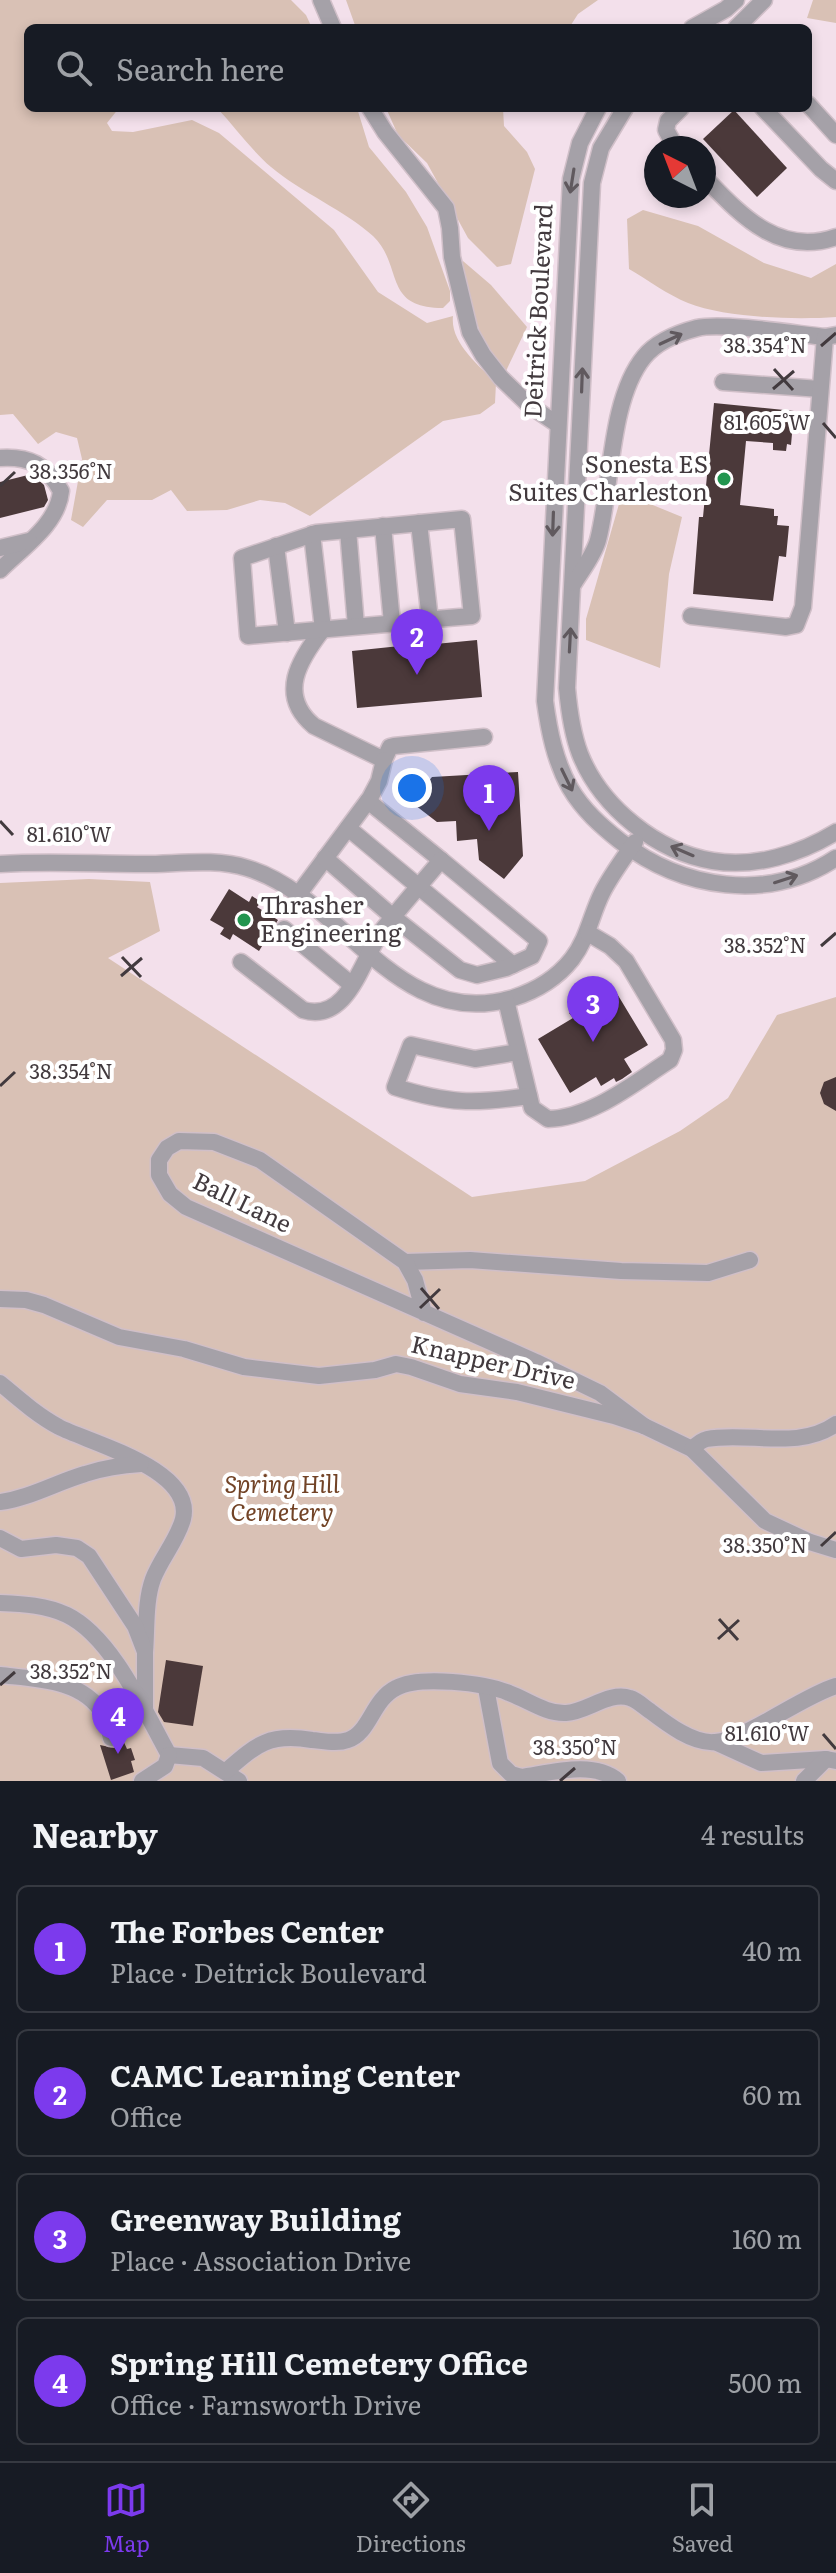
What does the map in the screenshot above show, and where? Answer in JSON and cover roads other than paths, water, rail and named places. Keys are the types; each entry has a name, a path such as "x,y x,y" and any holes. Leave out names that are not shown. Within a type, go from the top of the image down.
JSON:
{"street":[{"path":"321,0 331,24"},
{"path":"742,24 764,0"},
{"path":"699,24 730,5 737,24"},
{"path":"812,108 836,135"},
{"path":"372,112 446,208 452,257 470,332 483,355 529,405 557,424"},
{"name":"Deitrick Boulevard","path":"596,112 580,143 571,179 545,701 549,738 570,789 596,822 656,866 677,874 736,887 771,884 805,873 836,858"},
{"name":"Deitrick Boulevard","path":"623,112 601,148 592,183 567,688 570,716 580,754 597,785 619,812 642,831 693,856 737,863 796,853 836,832"},
{"path":"669,136 666,130 668,121 677,112"},
{"path":"767,112 836,181"},
{"path":"716,189 743,217 764,231 800,242 836,237"},
{"path":"573,584 597,544 619,413 630,382 644,357 662,341 699,327 830,336 820,389 803,607 799,619 796,625 786,627 691,616"},
{"path":"723,382 820,389"},
{"path":"0,458 17,457 44,467 61,491 55,516 0,570"},
{"path":"383,526 395,623 248,636 242,558 312,534 383,526 462,519 472,616 426,620 419,523"},
{"path":"348,530 356,626"},
{"path":"312,534 323,629 298,667 294,680 295,700 304,718 314,726 384,760"},
{"path":"0,548 30,540"},
{"path":"276,546 287,633"},
{"path":"298,895 368,801 379,781 390,747 484,737"},
{"path":"325,858 460,970 477,975 532,956 539,941 368,801"},
{"path":"348,828 513,965"},
{"path":"0,864 44,861 216,863 246,867 298,895 422,992 455,1003 480,1005 528,993 552,979 571,961 588,933 602,894 642,831"},
{"path":"241,962 303,1010 314,1013 328,1010 352,985 381,932 441,860"},
{"path":"284,929 352,985"},
{"path":"506,1000 532,1108 540,1116 558,1119 609,1099 670,1060 674,1050 673,1040 626,961 610,946 588,933"},
{"path":"518,1052 475,1059 411,1045 395,1087 428,1097 483,1103 529,1096"},
{"name":"Ball Lane","path":"405,1262 260,1160 214,1142 179,1141 167,1148 159,1160 159,1175 170,1194 186,1207 600,1393 644,1426"},
{"path":"424,1313 415,1280 405,1262 470,1260 621,1271 708,1273 750,1260"},
{"name":"Knapper Drive","path":"0,1299 26,1300 44,1305 119,1337 184,1349 244,1367 319,1376 375,1370 396,1364 460,1384 517,1392 644,1426 692,1449 765,1521 810,1542 836,1550"},
{"path":"0,1383 39,1415 61,1428 130,1455 152,1468 175,1488 184,1516 149,1592 145,1713"},
{"path":"692,1449 705,1439 791,1439 836,1424"},
{"path":"0,1502 23,1499 84,1474 118,1465 141,1464"},
{"path":"0,1538 21,1549 56,1545 77,1548 89,1556 135,1626 145,1652"},
{"path":"0,1603 40,1606 67,1615 84,1625 113,1656 169,1755 165,1766 142,1781"},
{"path":"0,1675 43,1680 87,1696 103,1714 111,1738"},
{"path":"169,1755 203,1758 232,1776 251,1750 288,1736 332,1743 350,1740 363,1730 378,1702 397,1687 418,1681 453,1682 505,1691 551,1712 569,1713 616,1697 631,1698 667,1724 761,1763 831,1760"},
{"path":"715,1742 743,1733 818,1691 836,1686"},
{"path":"486,1688 500,1763 511,1774 521,1777 611,1775 618,1781"},
{"path":"804,1781 831,1760"}],"tunnel":[{"path":"398,623 423,620"}],"place":[{"name":"Sonesta ES Suites Charleston","path":"724,479"},
{"name":"CAMC Learning Center","path":"417,675"},
{"name":"The Forbes Center","path":"489,831"},
{"name":"Thrasher Engineering","path":"244,920"},
{"name":"Greenway Building","path":"593,1042"},
{"name":"Spring Hill Cemetery Office","path":"118,1754"}],"park label":[{"name":"Spring Hill Cemetery","path":"282,1499"}]}
